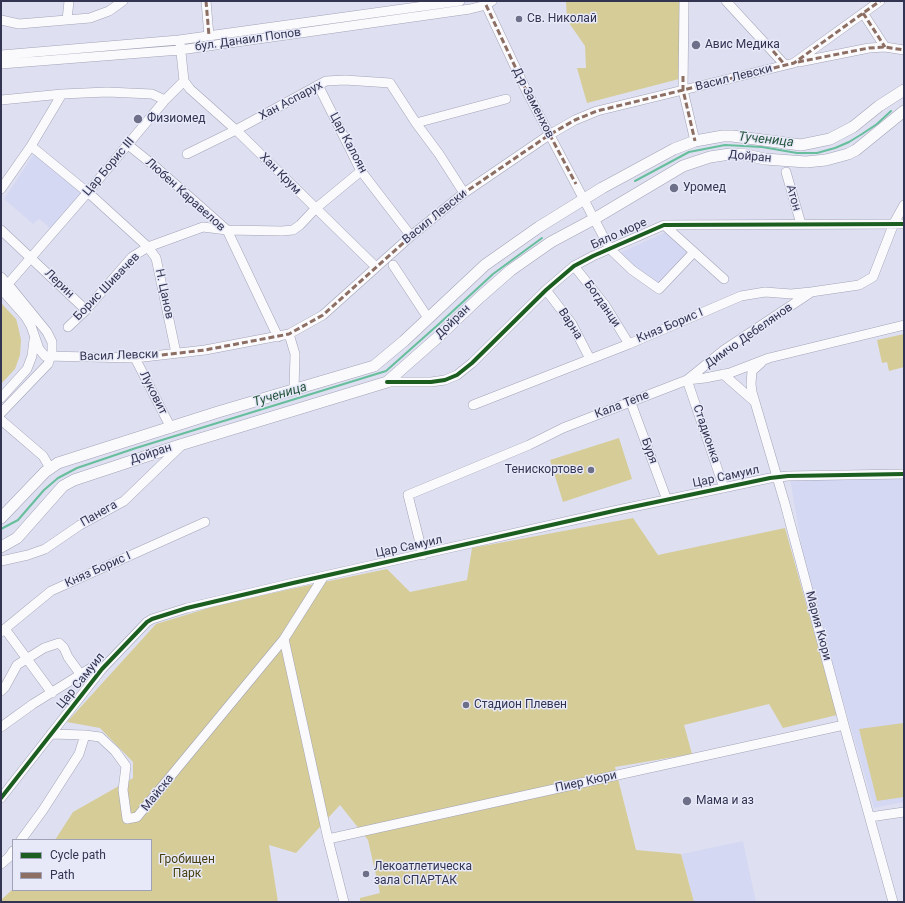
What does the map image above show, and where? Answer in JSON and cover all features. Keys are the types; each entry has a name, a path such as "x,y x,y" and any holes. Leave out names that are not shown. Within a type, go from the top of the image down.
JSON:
{"main road":[{"name":"Дойран","path":"1,518 50,468 58,463 294,389 374,366 404,341 485,265 539,227 650,161 674,149 695,141 714,137 732,136 801,145 811,144 842,134 902,94"},
{"name":"Дойран","path":"1,547 17,538 63,486 74,480 183,444 387,382 511,270 552,242 683,166 720,155 741,154 806,162 826,160 848,154 863,145 904,111"}],"street":[{"path":"67,20 69,1"},
{"path":"1,20 19,24 90,18 101,14 123,1"},
{"path":"206,1 209,36"},
{"name":"бул. Данаил Попов","path":"1,54 179,40 460,1"},
{"path":"684,1 683,90 695,141"},
{"path":"726,1 774,51 790,64 855,50 885,47 904,50"},
{"name":"Васил Левски","path":"52,357 135,358 205,350 289,334 323,314 411,236 464,193 549,135 575,120 597,111 790,64 880,1"},
{"name":"бул. Данаил Попов","path":"1,64 180,50 470,9 489,3"},
{"name":"Д-р Заменхов","path":"489,3 527,92 610,249 632,270 659,289 694,252"},
{"path":"863,13 885,47"},
{"path":"179,40 184,81"},
{"name":"Хан Аспарух","path":"187,154 236,130 326,81 346,80 390,83 464,193"},
{"name":"Цар Борис III","path":"5,287 88,192 165,100 184,81"},
{"name":"Хан Крум","path":"184,81 190,89 236,130 315,209 376,267"},
{"name":"Цар Калоян","path":"318,85 361,171 411,236"},
{"path":"1,100 62,94 107,92 152,94 165,100"},
{"path":"1,189 32,146 62,94"},
{"path":"416,123 506,99"},
{"name":"Любен Каравелов","path":"128,144 227,230 278,337"},
{"name":"Н. Цанов","path":"32,146 88,192 148,247 156,258 176,353"},
{"name":"Борис Шивачев","path":"68,328 86,310 132,257 148,247 203,227 227,230 293,230 300,225 315,209 361,171"},
{"name":"Атон","path":"786,172 801,224"},
{"path":"899,224 904,205"},
{"name":"Бяло море","path":"387,382 431,382 445,380 456,376 472,363 546,290 574,266 593,256 664,225 899,224"},
{"name":"Княз Борис I","path":"473,405 629,344 741,296 765,292 791,294 859,285 873,277 899,224"},
{"path":"664,225 724,279"},
{"name":"Лерин","path":"1,230 86,310"},
{"path":"393,265 428,318"},
{"name":"Богданци","path":"574,266 605,305 629,344"},
{"path":"1,277 5,287 25,316 40,352 45,356 52,357"},
{"path":"1,413 44,368 52,357 52,342 47,332 5,287"},
{"name":"Варна","path":"546,290 572,324 590,359"},
{"name":"Димчо Дебелянов","path":"687,380 724,350 811,292"},
{"name":"Кала Тепе","path":"423,555 408,495 529,445 563,428 631,403 687,380 723,374 769,358 904,325"},
{"path":"1,398 27,369 33,349 32,331"},
{"path":"289,334 295,354 294,389"},
{"name":"Луковит","path":"135,358 171,428"},
{"name":"Мария Кюри","path":"769,358 758,364 752,371 751,384 755,402 786,504 844,725 893,902"},
{"path":"723,374 755,402"},
{"name":"Стадионка","path":"687,380 724,488"},
{"name":"Буря","path":"631,403 666,500"},
{"path":"1,420 43,456 50,468"},
{"name":"Панега","path":"1,562 45,549 80,525 124,501 183,444"},
{"name":"Цар Самуил","path":"1,798 102,669 147,622 152,619 194,607 324,576 618,510 777,477 904,474"},
{"name":"Княз Борис I","path":"3,630 50,591 205,522"},
{"name":"Майска","path":"85,735 100,737 116,751 126,766 123,790 127,819 137,817 284,639 324,576"},
{"path":"3,630 52,693"},
{"path":"284,639 328,839 344,902"},
{"path":"1,691 5,687 18,664 27,660 44,648 59,643 64,648 68,657 81,675"},
{"path":"1,727 33,704 94,666 102,669"},
{"name":"Пиер Кюри","path":"328,839 844,725"},
{"path":"22,839 43,810 79,754 85,735 51,734"},
{"path":"870,816 904,812"},
{"path":"1,864 9,858 12,853"}],"shaded area":[{"path":"35,152 82,193 50,228 39,219 33,224 4,199"},
{"path":"666,232 687,253 659,285 636,271 619,253"},
{"path":"904,476 904,802 874,808 806,572 790,479"},
{"path":"743,841 756,902 694,902 681,854"}],"green space":[{"path":"566,1 681,1 679,79 587,103 577,68 586,68 585,46 567,20"},
{"path":"1,303 16,319 21,340 20,355 15,369 1,384"},
{"path":"904,334 904,367 889,371 887,362 882,363 877,340"},
{"name":"Тенискортове","path":"619,438 632,479 563,502 550,460"},
{"name":"Гробищен Парк","path":"633,518 658,555 785,528 837,715 783,728 769,704 684,725 692,754 615,767 636,850 681,854 694,902 360,902 360,898 380,893 368,840 340,805 296,853 269,845 278,902 1,902 1,900 12,890 152,891 152,839 56,839 73,812 133,778 133,762 100,728 67,722 156,624 212,607 387,569 410,592 467,580 472,548"},
{"path":"904,723 904,797 877,801 859,729"}],"waterway":[{"name":"Тученица","path":"635,181 689,152 725,145 762,147 797,153 817,153 849,142 877,124 891,111"},
{"name":"Тученица","path":"1,529 18,520 44,490 58,478 77,468 136,448 386,371 493,274 542,238"}],"marked path":[{"path":"206,1 209,36"},
{"path":"135,358 205,350 289,334 323,315 411,236 464,193 549,135 575,120 597,111 794,63 880,1"},
{"path":"486,5 527,92 576,184"},
{"path":"863,13 885,47"},
{"path":"798,62 869,48 885,47 904,50"},
{"path":"773,51 785,65"},
{"path":"683,76 683,90 695,141"}],"cycle path":[{"path":"387,382 431,382 445,380 457,375 472,363 546,290 574,266 593,256 664,225 904,224"},
{"path":"1,798 102,669 147,622 152,619 187,608 293,583 618,510 770,478 788,476 904,474"}],"place":[{"name":"Св. Николай","path":"519,19"},
{"name":"Авис Медика","path":"696,45"},
{"name":"Физиомед","path":"138,119"},
{"name":"Уромед","path":"674,188"},
{"name":"Тенискортове","path":"591,470"},
{"name":"Стадион Плевен","path":"466,705"},
{"name":"Мама и аз","path":"687,801"},
{"name":"Лекоатлетическа зала СПАРТАК","path":"366,874"}]}
